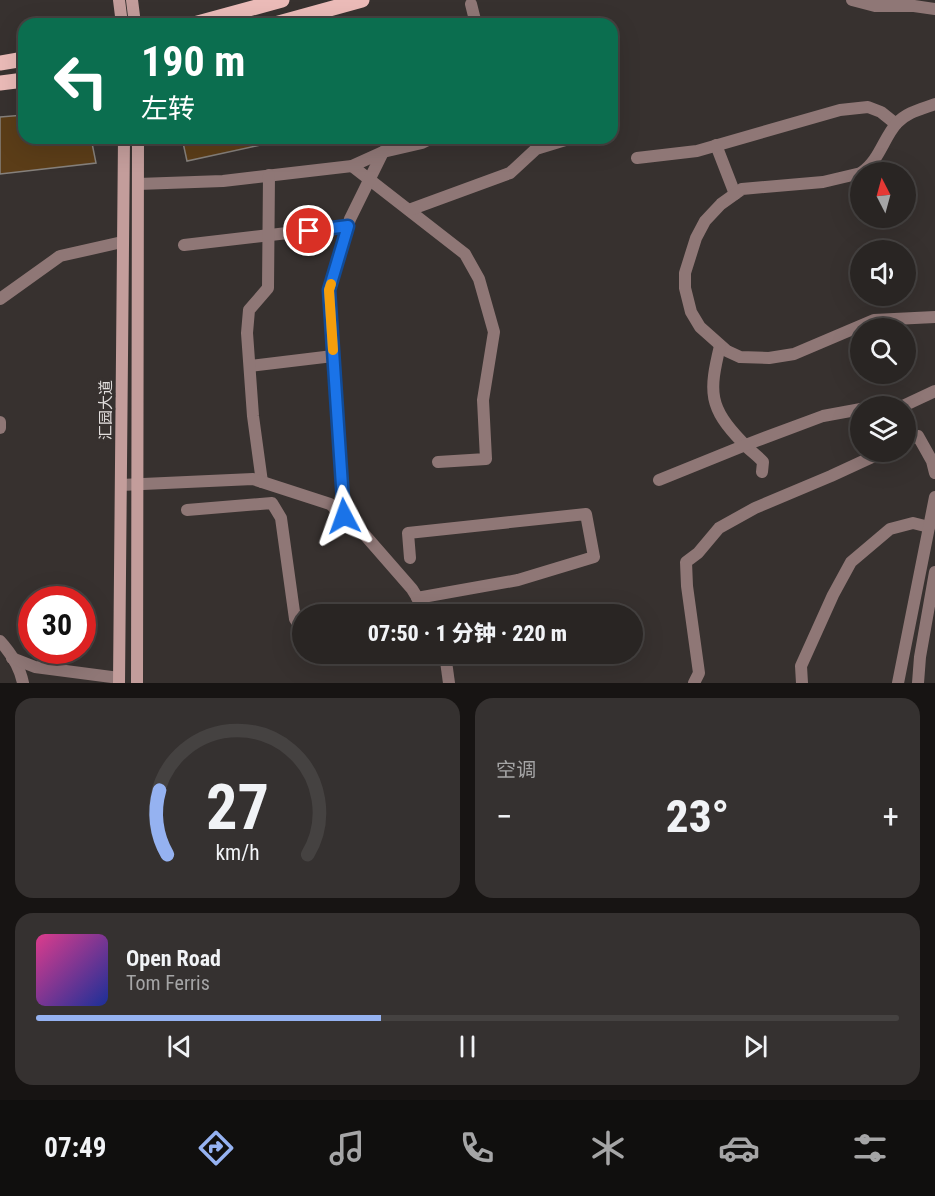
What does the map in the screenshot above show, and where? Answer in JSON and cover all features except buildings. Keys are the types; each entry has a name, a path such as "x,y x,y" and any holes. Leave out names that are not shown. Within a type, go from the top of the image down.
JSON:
{"main road":[{"path":"119,0 121,18"},
{"path":"132,0 134,18"},
{"path":"216,18 282,0"},
{"path":"297,18 362,0"},
{"path":"0,63 18,60"},
{"path":"0,84 18,81"},
{"name":"汇园大道","path":"118,680 124,144"},
{"path":"137,683 138,144"}],"street":[{"path":"852,0 875,6 914,6 935,9"},
{"path":"471,4 474,18"},
{"path":"870,162 883,147 896,124 906,115 935,104"},
{"path":"636,158 697,151 840,110 868,107 881,112 896,124"},
{"path":"138,184 223,180 352,166 383,152 418,144"},
{"path":"409,210 510,172 536,149 552,144"},
{"path":"716,145 735,195"},
{"path":"344,516 329,290 348,226 383,152"},
{"path":"352,166 465,254 479,279 494,332 483,400 486,459 438,462"},
{"path":"262,482 253,416 247,333 249,310 268,288 269,176"},
{"path":"850,176 823,182 742,189 721,204 705,221 696,238 685,273 691,312 700,327 727,351 741,357 769,358 795,354 874,320 935,317"},
{"path":"184,245 348,226"},
{"path":"0,299 60,256 122,242"},
{"path":"720,346 712,380 715,403 727,426 763,462 762,472"},
{"path":"250,366 333,356"},
{"path":"916,400 935,391"},
{"path":"659,480 823,416 850,411"},
{"path":"0,422 0,428"},
{"path":"916,437 918,436 932,461 935,473"},
{"path":"694,683 699,673 686,562 698,553 719,528 755,508 861,462"},
{"path":"121,484 253,479 330,504 364,534 412,589 421,604"},
{"path":"898,683 935,497"},
{"path":"187,510 272,503 282,518 293,604"},
{"path":"410,558 408,533 586,514 594,557 518,580 417,598"},
{"path":"802,683 801,666 833,595 851,562 890,529 913,523 929,527"},
{"path":"918,683 920,657 935,572"},
{"path":"0,641 22,674 23,683"},
{"path":"12,658 35,667 118,680"},
{"path":"446,664 449,683"}],"slow traffic":[{"path":"331,284 329,290 333,350"}],"route":[{"path":"309,231 348,226 329,290 344,516"}]}
